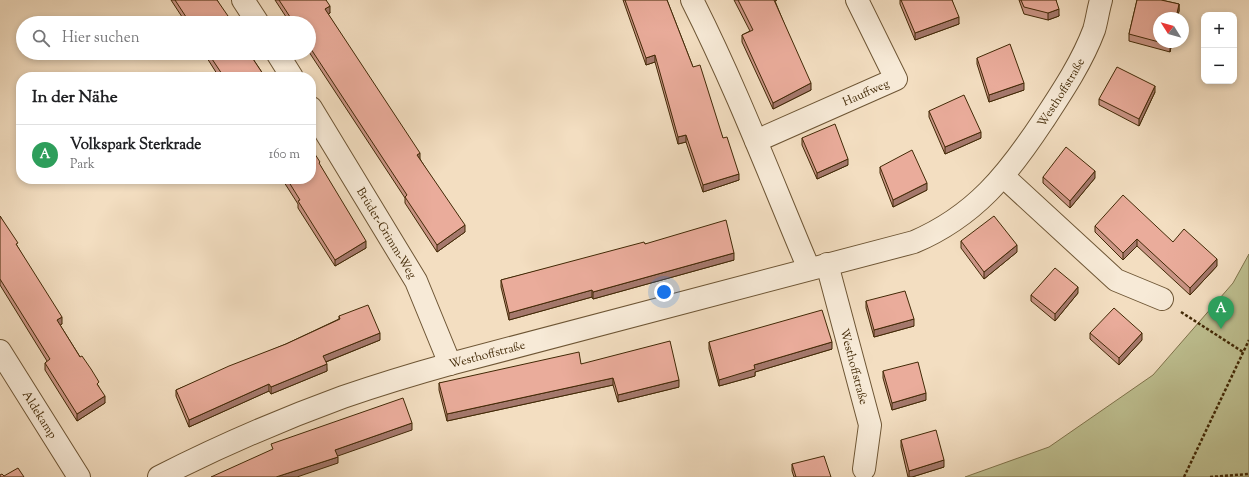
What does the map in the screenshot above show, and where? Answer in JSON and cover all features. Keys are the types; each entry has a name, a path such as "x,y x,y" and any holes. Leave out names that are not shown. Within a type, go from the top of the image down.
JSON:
{"street":[{"path":"243,0 253,16"},
{"path":"692,0 709,33 756,141 818,267"},
{"name":"Hauffweg","path":"756,141 896,79 857,0"},
{"name":"Westhoffstraße","path":"158,477 213,450 335,400 450,364 914,242 932,234 976,204 1004,177 1033,136 1069,80 1094,30 1101,0"},
{"path":"281,60 289,72"},
{"name":"Brüder-Grimm-Weg","path":"316,116 416,281 450,364"},
{"path":"1004,177 1116,280 1162,299"},
{"name":"Westhoffstraße","path":"818,267 870,425 864,469"},
{"name":"Aldekamp","path":"0,352 79,477"}],"path":[{"path":"1162,299 1243,352"},
{"path":"1184,477 1249,340"},
{"path":"1210,477 1249,474"}],"green space":[{"path":"1249,254 1249,477 965,477 1049,447 1153,375 1233,283"}],"building":[{"path":"175,0 217,0 228,16 185,16"},
{"path":"279,0 326,0 330,6 325,9 420,153 417,155 465,225 437,245 405,197 407,195 316,57 316,16 289,16"},
{"path":"625,0 667,0 693,67 700,65 723,138 727,137 739,174 703,185 686,135 678,137 655,55 646,58"},
{"path":"738,0 774,0 811,83 773,103 742,35 753,30"},
{"path":"901,0 952,0 959,17 915,33"},
{"path":"1021,0 1056,0 1059,9 1048,13 1024,7"},
{"path":"1137,0 1161,0 1179,4 1177,12 1153,12 1153,40 1129,34"},
{"path":"1010,44 1024,83 989,95 977,58"},
{"path":"213,60 254,60 262,72 221,72"},
{"path":"1117,67 1155,86 1139,119 1099,99"},
{"path":"964,95 981,132 945,147 929,111"},
{"path":"835,124 848,159 817,173 802,138"},
{"path":"1066,147 1095,171 1070,201 1043,177"},
{"path":"912,150 927,183 893,200 880,167"},
{"path":"316,156 366,241 335,260 298,201 300,200 290,184 316,184"},
{"path":"1123,195 1173,242 1184,229 1217,259 1190,288 1137,239 1123,253 1095,226"},
{"path":"0,216 18,243 16,244 62,317 57,320 80,357 82,356 91,369 99,382 97,384 105,396 77,414 45,363 50,359 0,279"},
{"path":"994,216 1017,245 984,272 961,241"},
{"path":"726,220 734,253 593,292 592,290 509,313 501,280 644,242 645,244"},
{"path":"1055,268 1078,287 1055,314 1031,295"},
{"path":"905,291 914,319 874,330 866,301"},
{"path":"368,305 380,333 323,356 327,364 271,387 269,384 189,420 176,390 229,366 286,344 340,319 339,316"},
{"path":"1114,308 1142,333 1119,358 1090,333"},
{"path":"822,310 832,342 754,365 755,369 719,380 709,342"},
{"path":"670,341 679,380 618,395 613,378 447,414 439,383 579,352 581,364"},
{"path":"918,362 926,393 892,403 883,371"},
{"path":"403,398 412,423 335,450 338,457 276,477 211,477 273,449 271,444"},
{"path":"936,430 944,460 909,471 901,440"},
{"path":"824,456 831,477 796,477 792,464"},
{"path":"18,468 24,477 0,477 2,474 4,476"}],"place":[{"name":"Volkspark Sterkrade","path":"1221,329"}]}
